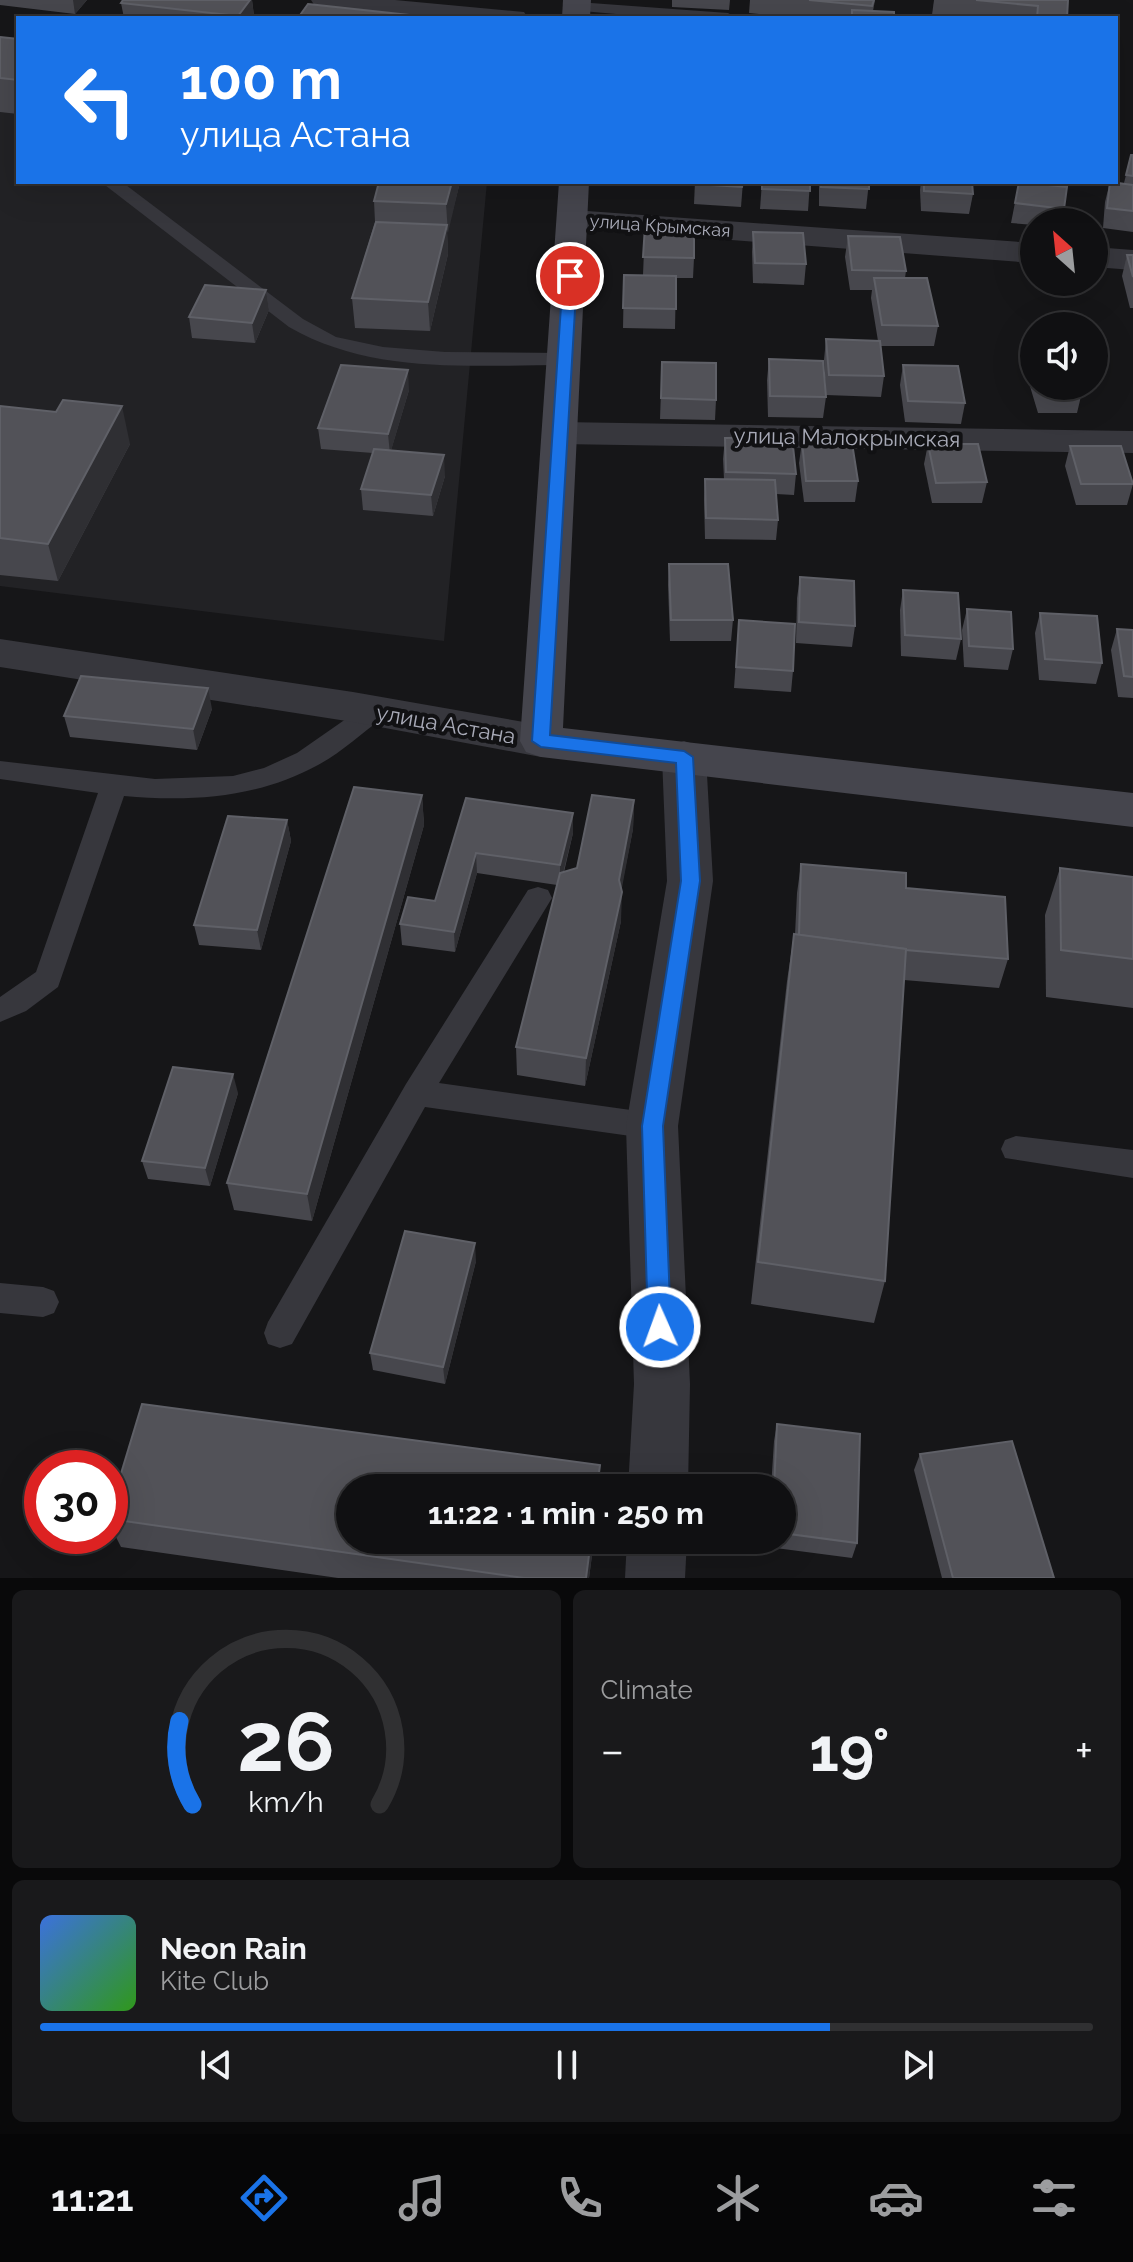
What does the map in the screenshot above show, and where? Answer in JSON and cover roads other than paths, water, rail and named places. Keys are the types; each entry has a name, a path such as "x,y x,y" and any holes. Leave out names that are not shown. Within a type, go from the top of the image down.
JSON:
{"main road":[{"path":"541,741 574,184"},
{"name":"улица Астана","path":"541,741 1133,810"}],"street":[{"path":"325,0 462,16"},
{"name":"улица Крымская","path":"573,220 1020,252"},
{"path":"1108,258 1133,260"},
{"name":"улица Малокрымская","path":"560,433 1133,442"},
{"name":"улица Астана","path":"0,653 375,711 541,741"},
{"path":"659,1474 662,1384 652,1126 690,881 684,757"},
{"path":"655,1578 656,1554"}],"lane":[{"path":"577,8 698,16"},
{"path":"113,184 296,323 328,341 379,352 443,357 565,359"},
{"path":"0,770 187,791 244,785 305,761 375,711"},
{"path":"0,1010 16,1003 48,979 115,783"},
{"path":"280,1333 417,1093 538,898"},
{"path":"417,1093 652,1126"},
{"path":"1016,1149 1133,1164"},
{"path":"0,1298 43,1302"}]}
